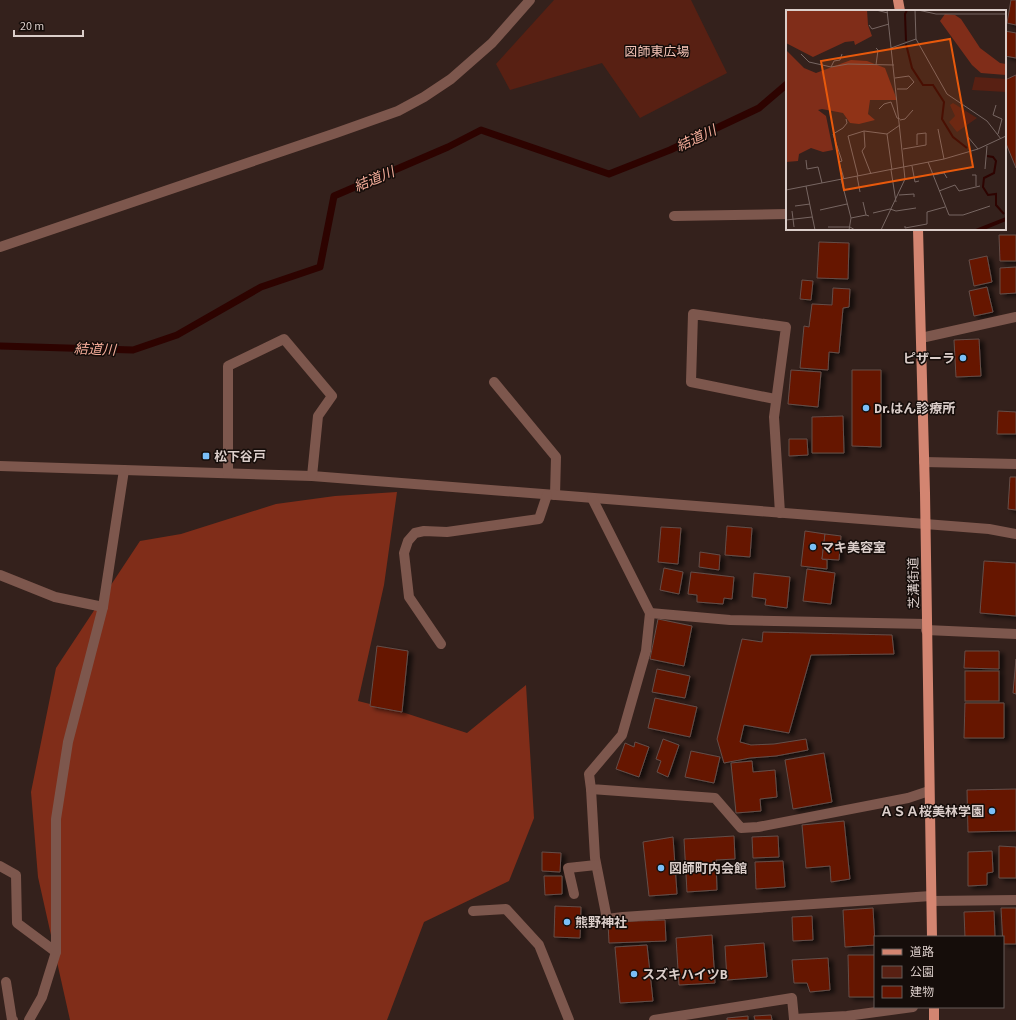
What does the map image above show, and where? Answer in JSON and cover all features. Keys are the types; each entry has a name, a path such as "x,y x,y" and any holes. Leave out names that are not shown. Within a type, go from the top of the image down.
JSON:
{"main road":[{"path":"898,0 900,10"},
{"name":"芝溝街道","path":"918,230 924,462 932,936"},
{"path":"934,1008 934,1020"}],"street":[{"path":"0,247 336,133 398,110 424,97 451,79 492,43 530,0"},
{"path":"674,216 786,214"},
{"path":"775,399 691,382 692,314 786,327 775,399 774,417 780,513"},
{"path":"921,338 1016,317"},
{"path":"228,473 228,366 284,339 332,396 318,416 312,476"},
{"path":"441,644 409,597 404,553 408,541 415,533 424,531 447,532 539,519 551,495 556,457 494,382"},
{"path":"924,462 1016,464"},
{"path":"0,466 312,476 989,529 1016,534"},
{"path":"33,1017 42,997 56,952 56,819 68,742 102,607 124,470"},
{"path":"592,498 650,613 646,652 622,735 589,774 596,865 607,919 623,916 932,899 1016,900"},
{"path":"0,575 54,597 102,607"},
{"path":"650,613 730,620 926,627 1016,634"},
{"path":"591,789 715,798 742,828 758,827 908,798 929,791"},
{"path":"574,894 568,868 596,865"},
{"path":"0,866 16,874 17,924 56,952"},
{"path":"473,911 506,909 539,945 569,1020"},
{"path":"6,982 13,1020"},
{"path":"654,1020 792,998 794,1019 847,1016 906,1008"}],"green space":[{"name":"図師東広場","path":"554,0 691,0 727,73 640,118 602,63 510,90 496,64"}],"shaded area":[{"path":"397,492 384,585 358,701 402,712 467,733 526,685 534,818 509,881 424,922 387,1020 70,1020 38,877 31,792 56,668 140,541 181,534 276,504 335,496"}],"building":[{"path":"1011,0 1016,0 1016,25 1007,23"},
{"path":"1006,31 1016,33 1016,58 1006,56"},
{"path":"1016,75 1016,168 1006,143 1006,80"},
{"path":"999,235 1016,235 1016,261 1000,261"},
{"path":"819,242 849,243 848,279 817,278"},
{"path":"987,256 992,282 974,286 969,260"},
{"path":"1016,267 1016,293 1000,294 1000,268"},
{"path":"802,280 813,281 811,300 800,299"},
{"path":"987,287 993,312 974,316 969,291"},
{"path":"833,288 850,289 849,307 843,308 839,353 829,352 828,370 800,368 804,326 809,327 812,304 832,305"},
{"path":"979,339 981,376 956,377 954,340"},
{"path":"791,370 821,372 818,407 788,404"},
{"name":"Dr.はん診療所","path":"852,370 881,370 881,447 852,446"},
{"path":"998,411 1016,412 1016,434 997,434"},
{"path":"843,416 844,453 812,453 812,417"},
{"path":"789,439 807,439 808,455 789,456"},
{"path":"1010,477 1016,477 1016,510 1008,509"},
{"path":"727,526 752,528 750,557 725,555"},
{"path":"661,527 681,528 678,564 658,562"},
{"name":"マキ美容室","path":"805,531 825,534 822,559 827,560 827,569 801,566"},
{"path":"825,534 841,536 839,560 822,559"},
{"path":"700,552 720,555 719,570 699,567"},
{"path":"984,561 1016,563 1016,616 980,613"},
{"path":"664,568 683,572 679,594 660,590"},
{"path":"807,569 835,573 831,604 803,601"},
{"path":"691,572 734,577 732,599 724,598 723,604 697,602 697,595 688,594"},
{"path":"754,573 790,577 787,608 765,605 766,599 752,597"},
{"path":"658,619 692,626 684,666 650,659"},
{"path":"763,632 892,635 894,654 811,655 789,733 744,725 740,742 751,745 774,744 806,739 808,750 724,763 717,739 742,639 762,642"},
{"path":"377,646 408,651 402,712 370,706"},
{"path":"965,651 999,651 999,669 964,668"},
{"path":"1016,659 1016,694 1013,693"},
{"path":"657,669 690,676 685,698 652,692"},
{"path":"965,671 999,671 999,701 965,701"},
{"path":"655,698 697,707 690,737 648,728"},
{"path":"965,703 1004,703 1004,738 964,738"},
{"path":"663,739 679,745 668,777 657,772 661,761 656,759"},
{"path":"635,742 649,747 639,777 616,769 625,743 634,747"},
{"path":"691,751 720,757 714,783 685,777"},
{"path":"824,753 832,802 793,809 785,760"},
{"path":"752,761 753,772 775,770 777,797 760,799 761,811 736,813 731,763"},
{"name":"ＡＳＡ桜美林学園","path":"1016,789 1016,831 968,832 967,790"},
{"path":"844,821 850,879 831,882 830,866 806,868 802,825"},
{"path":"734,836 735,859 716,860 717,890 687,892 684,839"},
{"path":"778,836 779,857 753,858 752,837"},
{"name":"図師町内会館","path":"673,837 677,894 649,896 643,842"},
{"path":"999,846 1016,847 1016,878 999,878"},
{"path":"992,851 993,872 987,873 987,885 968,886 968,852"},
{"path":"542,852 561,853 560,872 542,871"},
{"path":"783,861 785,887 756,889 755,862"},
{"path":"544,876 562,876 562,894 545,895"},
{"name":"熊野神社","path":"555,906 581,907 580,938 554,937"},
{"path":"873,908 874,945 845,947 843,910"},
{"path":"1001,908 1016,908 1016,944 1004,944 1004,936 1003,936"},
{"path":"994,911 995,936 965,936 964,912"},
{"path":"812,916 813,940 793,941 792,917"},
{"path":"665,920 666,941 609,943 608,922"},
{"path":"712,935 715,983 679,985 676,938"},
{"path":"764,943 767,977 727,980 725,946"},
{"name":"スズキハイツB","path":"647,945 653,1001 620,1003 615,947"},
{"path":"848,955 874,955 874,997 849,997"},
{"path":"828,958 830,990 810,992 807,983 794,983 792,960"},
{"path":"771,1015 772,1020 755,1020 754,1016"},
{"path":"748,1016 748,1020 727,1020 727,1018"}],"waterway":[{"name":"結道川","path":"0,346 133,350 177,335 261,287 320,267 334,196 448,147 481,130 609,174 670,150 759,108 786,85"}],"place":[{"name":"ピザーラ","path":"963,358"},
{"name":"Dr.はん診療所","path":"866,408"},
{"name":"松下谷戸","path":"206,456"},
{"name":"マキ美容室","path":"813,547"},
{"name":"ＡＳＡ桜美林学園","path":"992,811"},
{"name":"図師町内会館","path":"661,868"},
{"name":"熊野神社","path":"567,922"},
{"name":"スズキハイツB","path":"634,974"}]}
